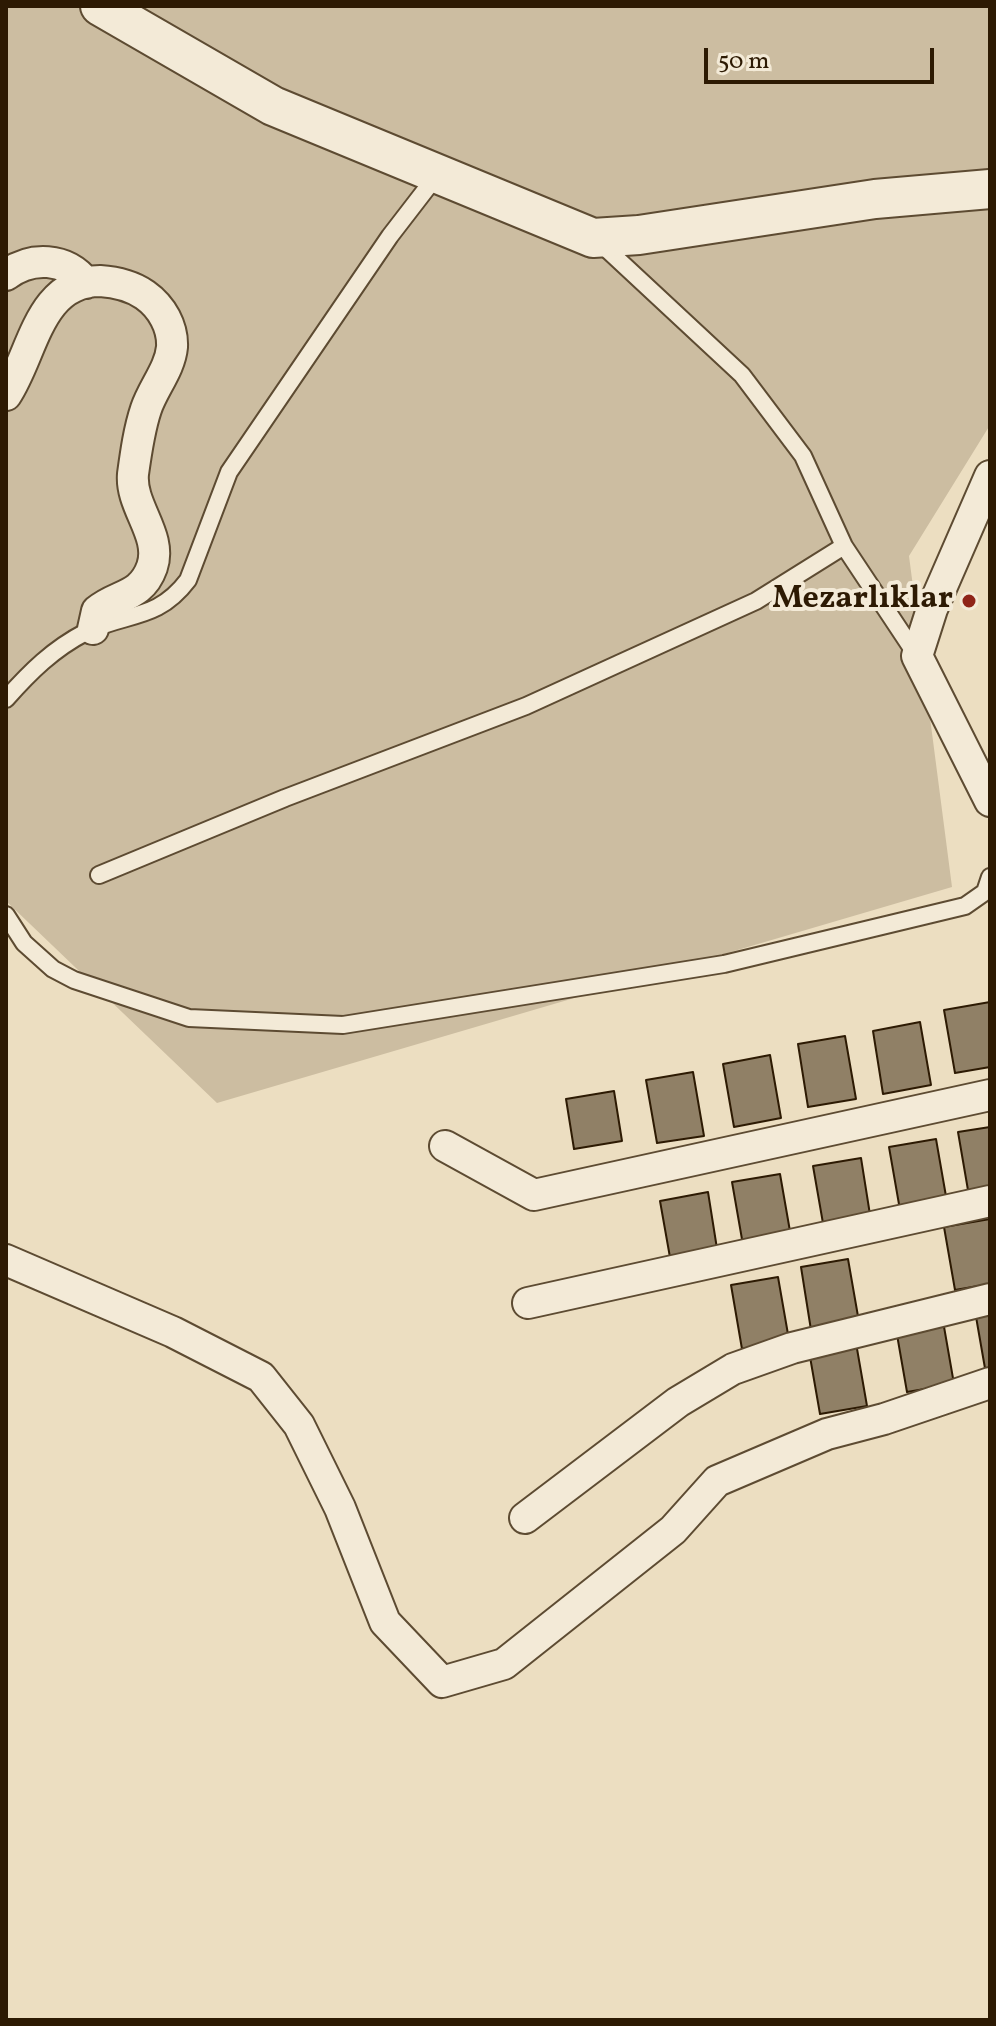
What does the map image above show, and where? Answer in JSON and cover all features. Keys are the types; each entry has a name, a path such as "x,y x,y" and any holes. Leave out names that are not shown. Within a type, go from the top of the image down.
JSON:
{"street":[{"path":"100,6 273,106 593,238 639,235 875,199 990,189"},
{"path":"6,275 26,264 54,263 73,270 86,283"},
{"path":"6,395 28,356 43,313 62,293 86,283 109,282 136,289 158,307 171,335 168,363 146,409 133,478 139,511 153,538 154,563 132,593 97,611 93,629"},
{"path":"990,476 932,609 917,656 990,801"},
{"path":"445,1146 534,1195 990,1095"},
{"path":"528,1303 990,1201"},
{"path":"6,1260 173,1332 261,1377 299,1425 340,1508 385,1622 442,1682 504,1664 673,1530 717,1481 827,1434 884,1419 990,1383"},
{"path":"525,1518 678,1402 733,1369 792,1348 990,1299"}],"lane":[{"path":"6,699 49,655 93,629 154,612 179,593 188,580 229,472 390,236 438,174"},
{"path":"593,238 742,375 803,456 844,546 917,656"},
{"path":"99,875 285,798 526,706 756,601 844,546"},
{"path":"6,915 24,943 53,969 74,980 189,1018 343,1025 724,964 965,906 985,892 990,877"}],"shaded area":[{"path":"6,6 990,6 990,425 909,556 952,887 217,1103 6,901"}],"building":[{"path":"990,1002 990,1067 955,1073 944,1010"},
{"path":"920,1022 931,1085 883,1094 873,1031"},
{"path":"845,1036 856,1099 808,1107 798,1044"},
{"path":"770,1055 781,1118 734,1127 723,1064"},
{"path":"693,1072 704,1136 657,1143 646,1080"},
{"path":"614,1091 622,1141 574,1149 566,1099"},
{"path":"990,1127 990,1192 969,1196 958,1132"},
{"path":"936,1139 947,1202 900,1210 889,1147"},
{"path":"861,1158 871,1221 824,1229 813,1166"},
{"path":"780,1174 791,1237 743,1245 732,1182"},
{"path":"708,1192 718,1255 671,1263 660,1201"},
{"path":"990,1219 990,1284 955,1290 944,1227"},
{"path":"848,1259 859,1322 811,1330 801,1267"},
{"path":"778,1277 789,1340 742,1349 731,1285"},
{"path":"990,1308 990,1373 986,1374 975,1311"},
{"path":"943,1321 954,1384 907,1392 896,1329"},
{"path":"856,1343 867,1406 820,1414 809,1351"}],"place":[{"name":"Mezarlıklar","path":"969,601"}]}
